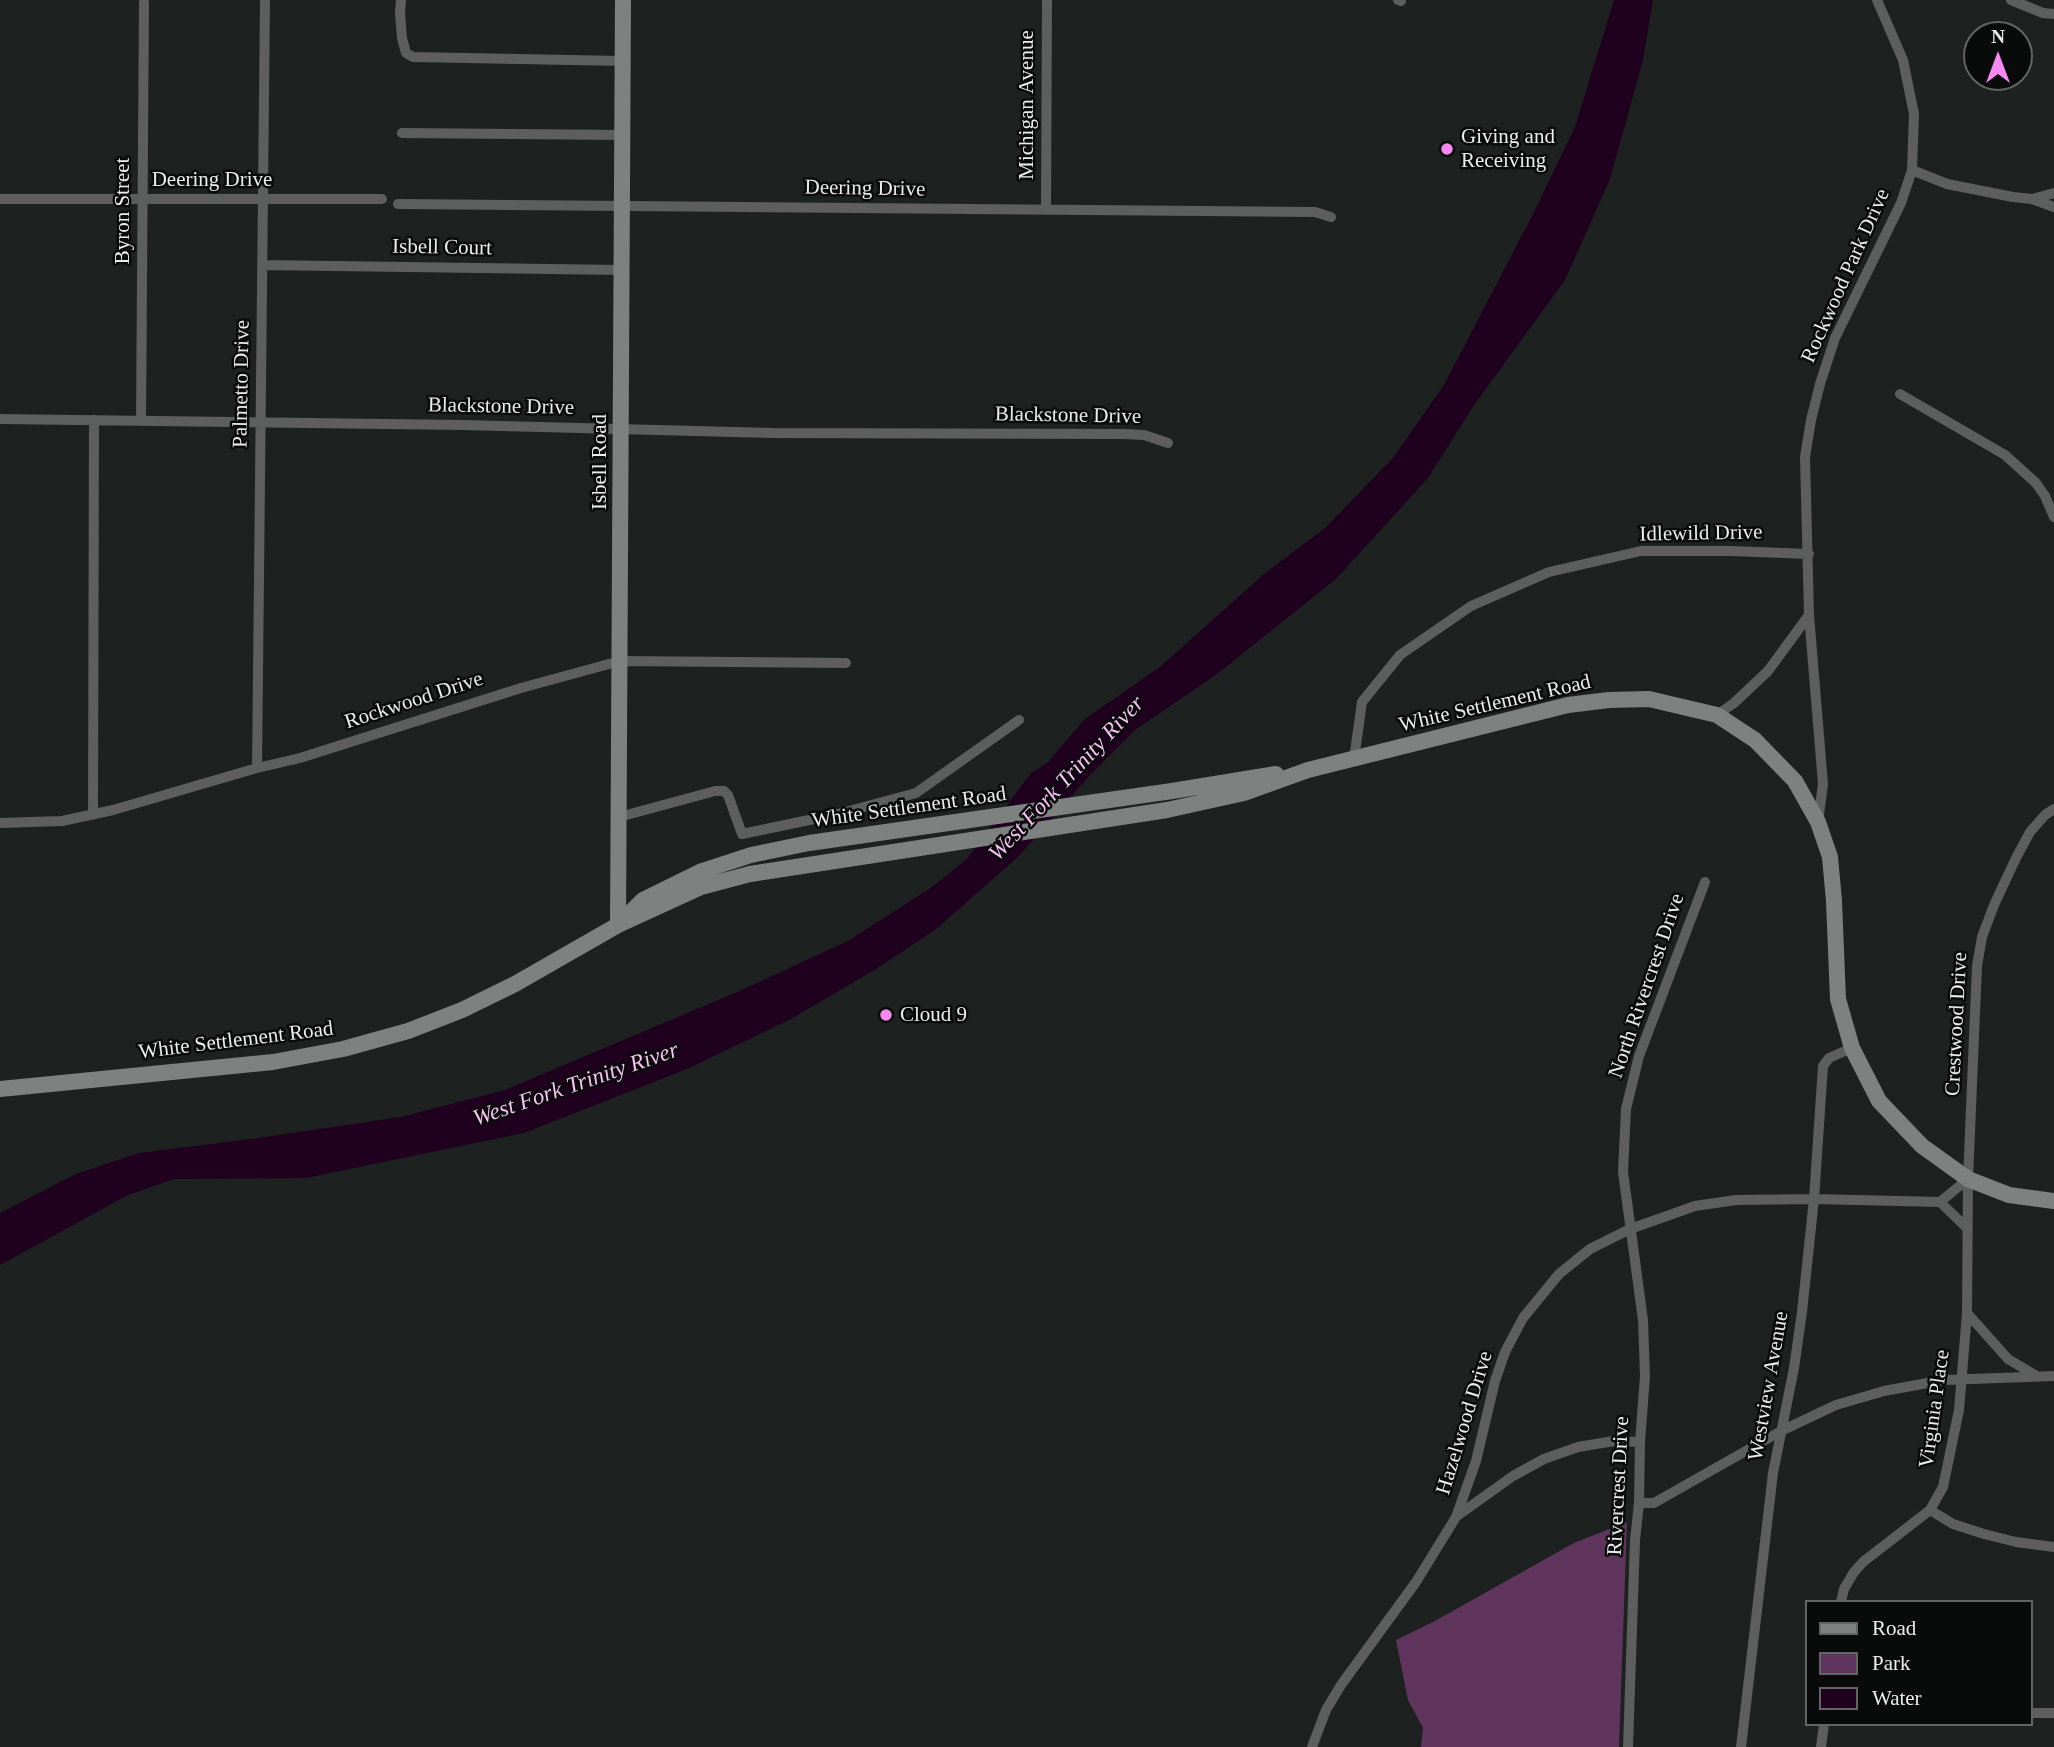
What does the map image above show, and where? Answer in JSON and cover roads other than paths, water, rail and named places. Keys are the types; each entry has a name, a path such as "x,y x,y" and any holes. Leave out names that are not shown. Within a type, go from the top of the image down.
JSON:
{"main road":[{"name":"Isbell Road","path":"618,925 623,0"},
{"name":"White Settlement Road","path":"618,925 643,900 702,871 751,855 809,843 1308,770 1568,705 1649,699 1717,715 1755,740 1795,781 1818,822 1830,857 1835,901 1838,999 1852,1048 1880,1101 1922,1146 1968,1179 2009,1195 2054,1201"},
{"name":"White Settlement Road","path":"0,1089 273,1062 343,1049 408,1031 462,1010 515,984 618,925 701,887 750,874 1167,810 1244,793 1308,770"}],"street":[{"name":"Palmetto Drive","path":"257,768 265,0"},
{"path":"401,0 402,38 406,52 413,57 623,61"},
{"name":"Michigan Avenue","path":"1046,210 1047,0"},
{"name":"Rockwood Park Drive","path":"1818,822 1823,784 1809,615 1805,457 1820,384 1835,338 1901,203 1912,170 1914,114 1903,60 1877,0"},
{"path":"2011,0 2043,13 2054,14"},
{"name":"Byron Street","path":"141,421 144,2"},
{"path":"402,133 623,135"},
{"path":"1912,170 1947,184 2032,199 2054,207"},
{"path":"2032,199 2054,193"},
{"name":"Deering Drive","path":"0,199 382,199"},
{"name":"Deering Drive","path":"398,204 1315,212 1331,217"},
{"name":"Isbell Court","path":"262,265 622,270"},
{"path":"1900,394 2005,455 2036,483 2054,517"},
{"name":"Blackstone Drive","path":"0,419 463,425 773,433 1124,434 1144,435 1168,443"},
{"path":"93,813 94,420"},
{"name":"Idlewild Drive","path":"1354,759 1362,702 1400,654 1471,606 1549,572 1641,551 1809,554"},
{"path":"1717,715 1768,671 1809,615"},
{"name":"Rockwood Drive","path":"0,824 62,821 113,810 300,758 521,688 620,662 846,663"},
{"path":"619,817 715,791 724,791 728,795 742,834 838,814 916,793 1018,720"},
{"name":"Crestwood Drive","path":"1968,1179 1977,966 1982,937 1994,905 2025,841 2045,815 2054,809"},
{"name":"North Rivercrest Drive","path":"1630,1229 1623,1172 1626,1109 1639,1056 1705,882"},
{"name":"Westview Avenue","path":"1741,1747 1773,1473 1797,1345 1814,1199 1824,1066 1829,1058 1852,1048"},
{"path":"1967,1228 1940,1202 1968,1179"},
{"name":"Virginia Place","path":"1841,1600 1844,1589 1854,1572 1930,1510 1943,1487 1952,1450 1962,1379 1967,1313 1968,1179"},
{"name":"Hazelwood Drive","path":"1312,1747 1326,1710 1340,1685 1416,1582 1456,1517 1476,1461 1495,1381 1505,1352 1523,1318 1559,1275 1590,1249 1630,1229 1695,1206 1736,1199 1940,1202"},
{"name":"Rivercrest Drive","path":"1628,1747 1635,1540 1645,1376 1643,1320 1630,1229"},
{"path":"1967,1313 2008,1359 2035,1375"},
{"path":"1639,1503 1654,1503 1781,1431 1836,1405 1884,1391 1962,1379 2054,1376"},
{"path":"1456,1517 1513,1476 1544,1459 1577,1447 1614,1441 1640,1443"},
{"path":"1930,1510 1953,1524 1984,1534 2054,1547"},
{"path":"2033,1713 2054,1713"},
{"path":"1821,1747 1824,1726"}],"water":[{"name":"West Fork Trinity River","path":"1614,0 1653,0 1643,60 1610,179 1565,280 1474,405 1428,478 1336,579 1217,674 1135,730 1090,775 1019,856 935,930 876,969 791,1019 687,1069 524,1133 306,1178 175,1179 128,1195 0,1265 0,1213 76,1174 139,1153 401,1117 505,1090 737,992 848,941 932,887 967,859 1031,773 1047,763 1085,719 1160,667 1264,574 1325,528 1393,458 1444,385 1575,127"}],"place":[{"name":"Giving and Receiving","path":"1447,149"},
{"name":"Cloud 9","path":"886,1015"}]}
